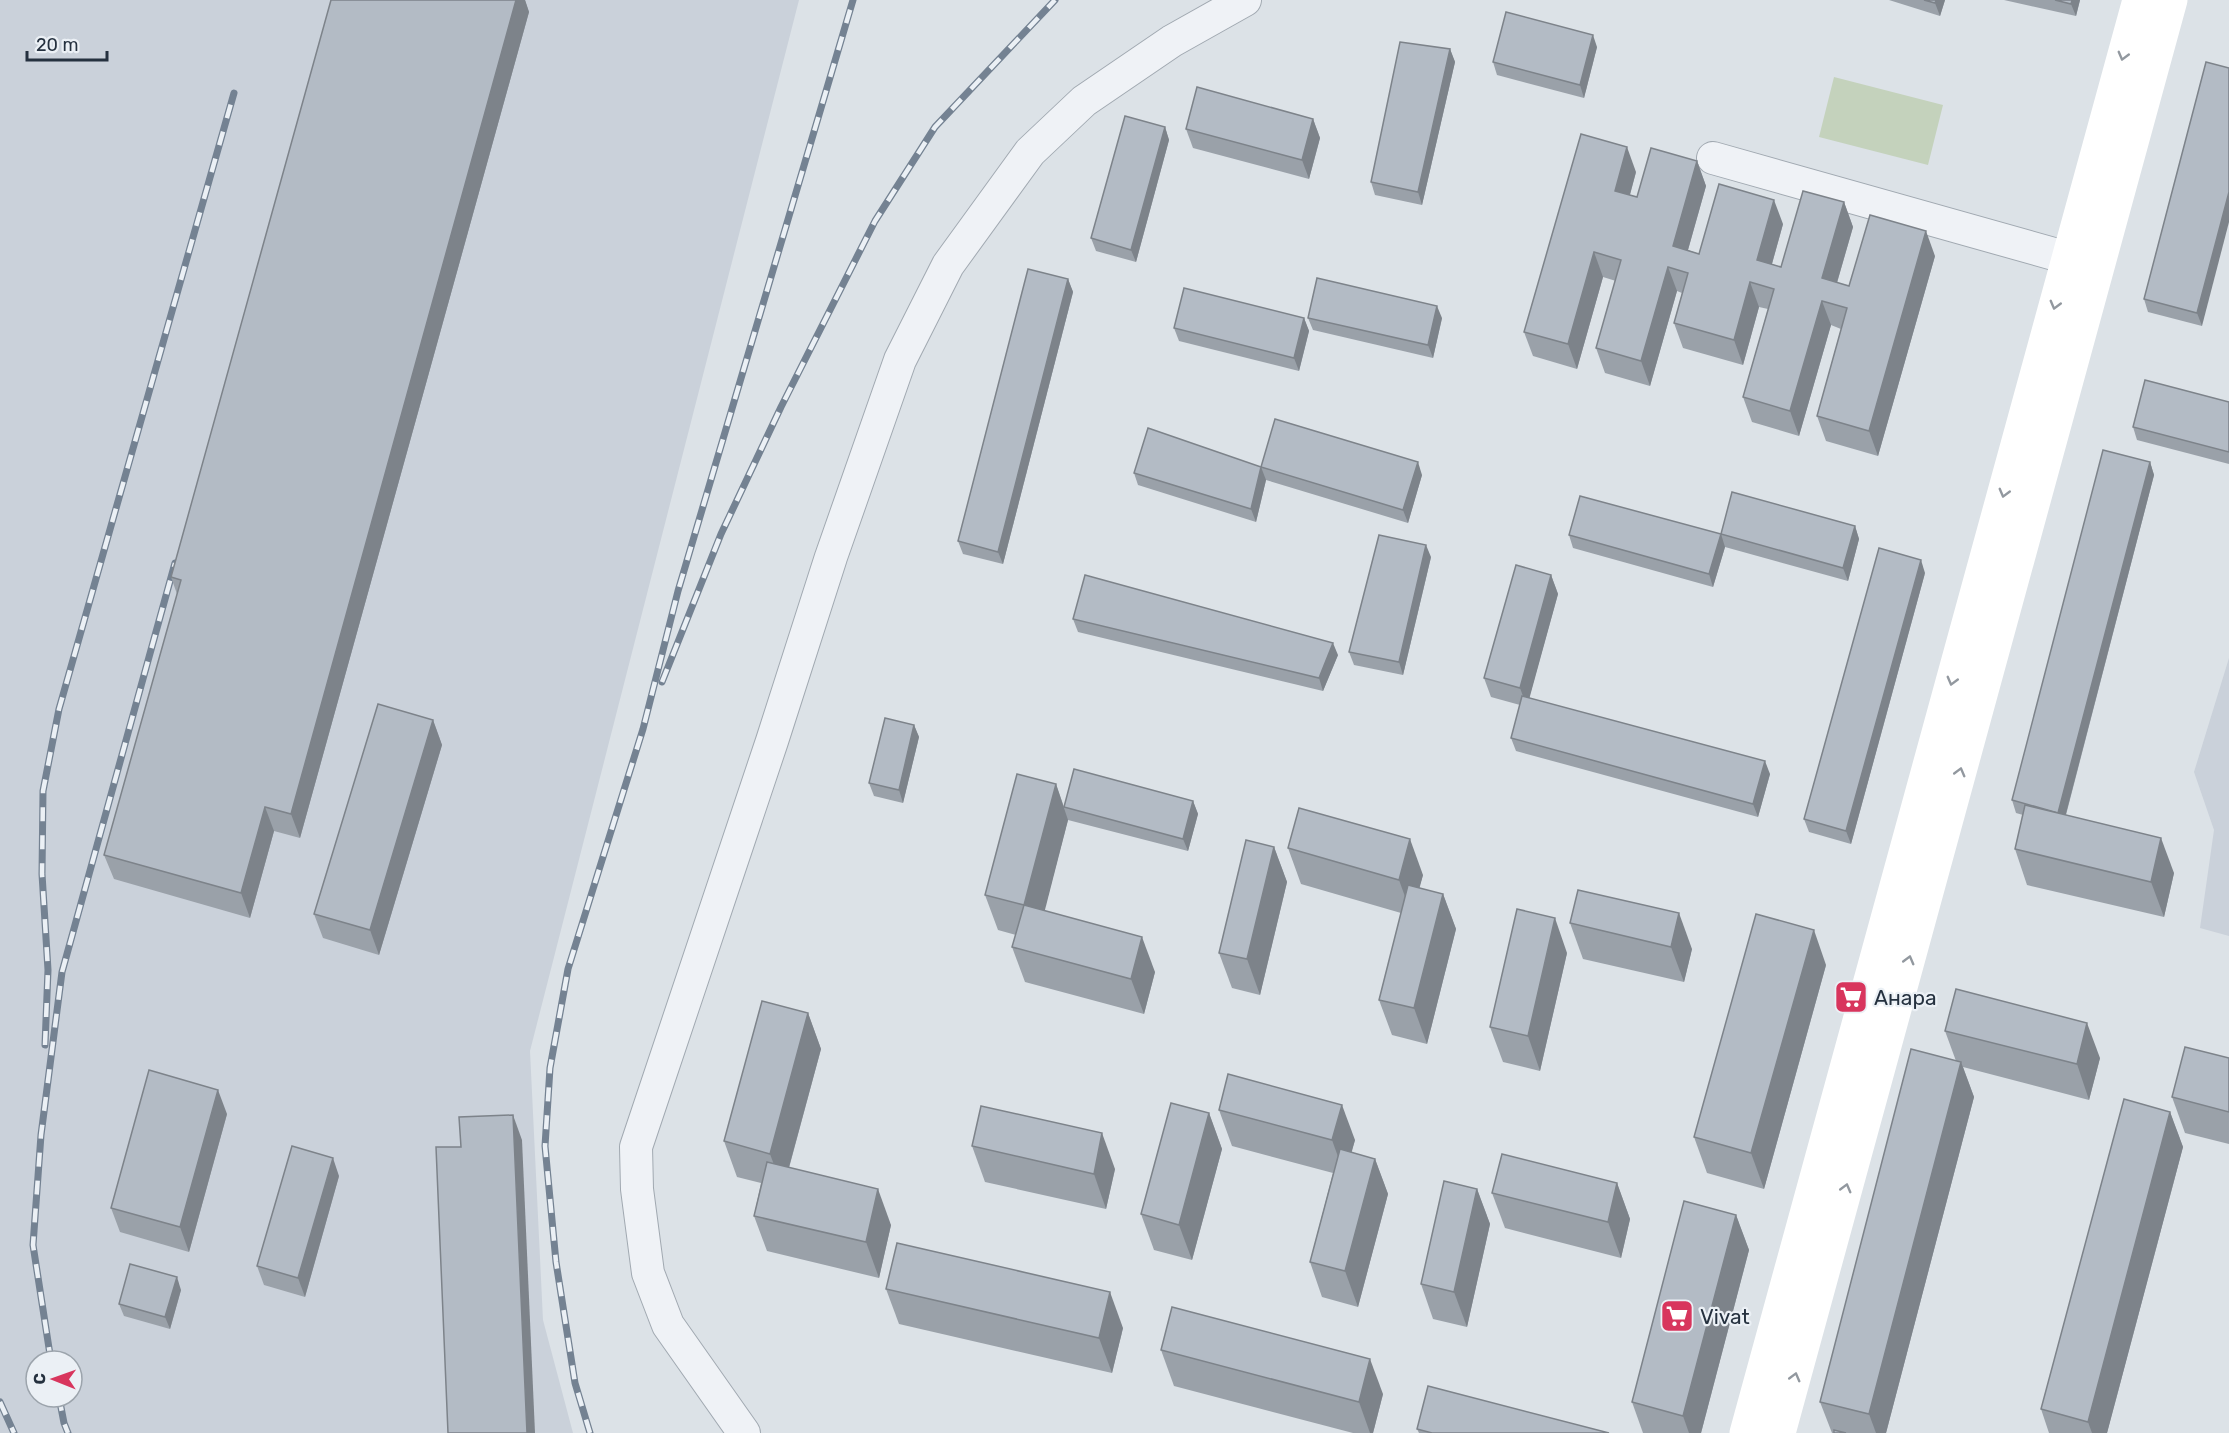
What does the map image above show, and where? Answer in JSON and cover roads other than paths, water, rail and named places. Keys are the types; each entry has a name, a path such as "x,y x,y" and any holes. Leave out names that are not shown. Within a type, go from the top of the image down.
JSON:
{"street":[{"path":"744,1433 668,1325 648,1273 637,1189 636,1147 831,557 900,360 948,265 1030,152 1084,102 1172,41 1245,0"},
{"path":"1746,1433 2139,0"},
{"path":"1779,1433 2172,0"},
{"path":"1713,158 2068,258"}],"railway":[{"path":"590,1433 575,1383 556,1262 545,1146 550,1068 568,969 643,729 678,591 853,0"},
{"path":"662,682 721,534 781,407 875,221 935,127 1055,0"},
{"path":"45,1045 48,970 42,874 43,791 59,709 234,93"},
{"path":"49,1349 33,1245 41,1135 62,972 175,563"},
{"path":"0,1402 14,1433"},
{"path":"61,1409 68,1433"}],"place":[{"name":"Анара","path":"1851,997"},
{"name":"Vivat","path":"1677,1316"}]}
